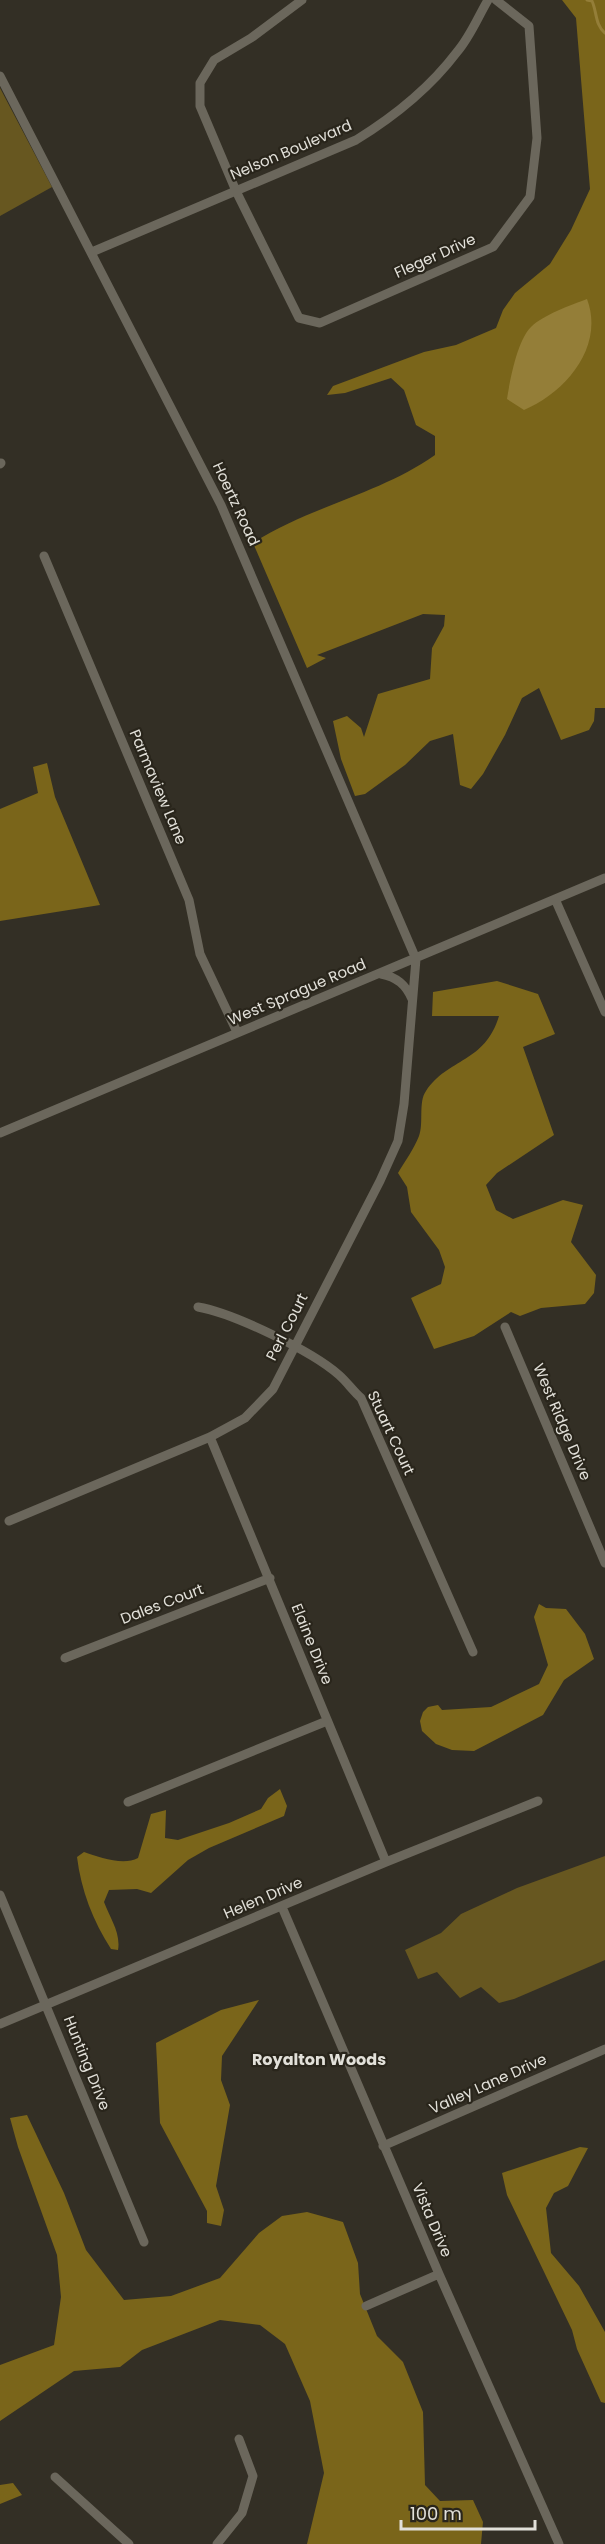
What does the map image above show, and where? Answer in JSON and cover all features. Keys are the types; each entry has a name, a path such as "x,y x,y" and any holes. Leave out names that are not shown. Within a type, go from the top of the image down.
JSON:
{"street":[{"path":"236,191 200,106 200,83 214,60 251,38 302,0"},
{"name":"Nelson Boulevard","path":"92,252 356,140 391,119 425,90 459,51 488,0"},
{"name":"Fleger Drive","path":"236,191 299,318 321,323 493,247 530,197 537,138 529,26 496,0"},
{"name":"Hoertz Road","path":"0,76 221,505 416,959"},
{"name":"Parmaview Lane","path":"44,556 189,900 200,954 237,1032"},
{"name":"West Sprague Road","path":"0,1133 605,878"},
{"path":"555,899 605,1012"},
{"name":"Perl Court","path":"9,1521 210,1437 245,1418 273,1389 380,1181 398,1141 404,1104 416,959"},
{"path":"379,974 392,976 401,982 412,999"},
{"name":"Stuart Court","path":"198,1307 218,1311 294,1346 338,1374 360,1398 473,1652"},
{"name":"West Ridge Drive","path":"505,1327 605,1563"},
{"name":"Elaine Drive","path":"210,1437 386,1862"},
{"name":"Dales Court","path":"65,1658 270,1578"},
{"path":"128,1802 327,1721"},
{"name":"Helen Drive","path":"0,2024 386,1862 538,1801"},
{"name":"Hunting Drive","path":"0,1895 144,2242"},
{"name":"Vista Drive","path":"282,1906 383,2146 559,2544"},
{"name":"Valley Lane Drive","path":"383,2146 605,2049"},
{"path":"366,2306 439,2274"},
{"path":"217,2544 242,2513 253,2476 239,2439"},
{"path":"56,2477 129,2544"}],"shaded area":[{"path":"562,0 605,0 605,708 595,708 594,721 589,730 561,740 539,688 522,698 505,735 483,774 471,789 460,785 453,734 430,741 405,765 365,794 355,796 341,759 333,721 347,716 361,728 364,737 378,694 430,679 432,648 444,626 445,615 423,614 317,655 326,658 307,668 253,543 274,530 414,469 435,455 435,436 416,425 404,390 391,378 345,393 327,395 333,386 424,352 456,345 496,328 503,310 515,293 550,264 571,230 590,189 576,18"},
{"path":"0,88 52,187 0,216"},
{"path":"587,299 591,317 591,334 586,351 567,380 554,392 524,410 507,399 518,351 526,333 550,314"},
{"path":"47,763 55,797 100,905 0,921 0,809 38,793 33,767"},
{"path":"497,981 538,994 555,1034 523,1047 554,1135 497,1173 486,1185 496,1210 513,1219 563,1200 583,1205 571,1242 596,1275 594,1293 585,1304 541,1308 520,1316 511,1312 474,1336 434,1349 411,1298 441,1284 445,1267 439,1250 411,1212 407,1187 398,1173 419,1136 422,1101 426,1091 435,1080 476,1052 485,1043 499,1016 432,1016 433,992"},
{"path":"539,1604 546,1608 566,1609 585,1634 594,1659 564,1680 543,1715 474,1751 452,1750 436,1744 422,1731 420,1721 423,1712 428,1707 438,1705 442,1710 491,1707 539,1684 548,1665 534,1617"},
{"path":"280,1789 287,1806 284,1816 209,1848 188,1860 151,1893 137,1889 109,1890 104,1902 119,1944 118,1950 111,1949 89,1905 81,1881 77,1857 84,1852 111,1860 125,1861 138,1858 151,1814 166,1810 165,1838 178,1840 229,1823 261,1809 268,1798"},
{"path":"605,1856 605,1960 514,1999 499,2003 481,1987 460,1998 437,1972 418,1979 405,1950 441,1933 461,1914 517,1888"},
{"path":"259,2000 222,2056 221,2080 230,2105 216,2186 224,2210 221,2226 207,2223 207,2211 160,2123 156,2043 221,2010"},
{"path":"27,2115 64,2193 86,2250 124,2300 171,2296 220,2278 259,2233 282,2216 307,2212 343,2222 358,2263 360,2294 377,2336 403,2362 423,2412 425,2485 440,2501 473,2500 483,2522 481,2544 307,2544 324,2473 310,2401 285,2344 260,2325 220,2320 142,2350 120,2367 74,2371 0,2421 0,2365 54,2345 61,2297 57,2255 18,2147 10,2118"},
{"path":"580,2147 588,2148 568,2186 554,2193 546,2208 551,2253 579,2286 605,2332 605,2403 601,2402 577,2349 572,2330 507,2195 502,2173"},
{"path":"13,2483 22,2495 0,2504 0,2485"}],"waterway":[{"path":"587,0 592,1 598,22 605,33"}],"district":[{"name":"Royalton Woods","path":"319,2059"}]}
